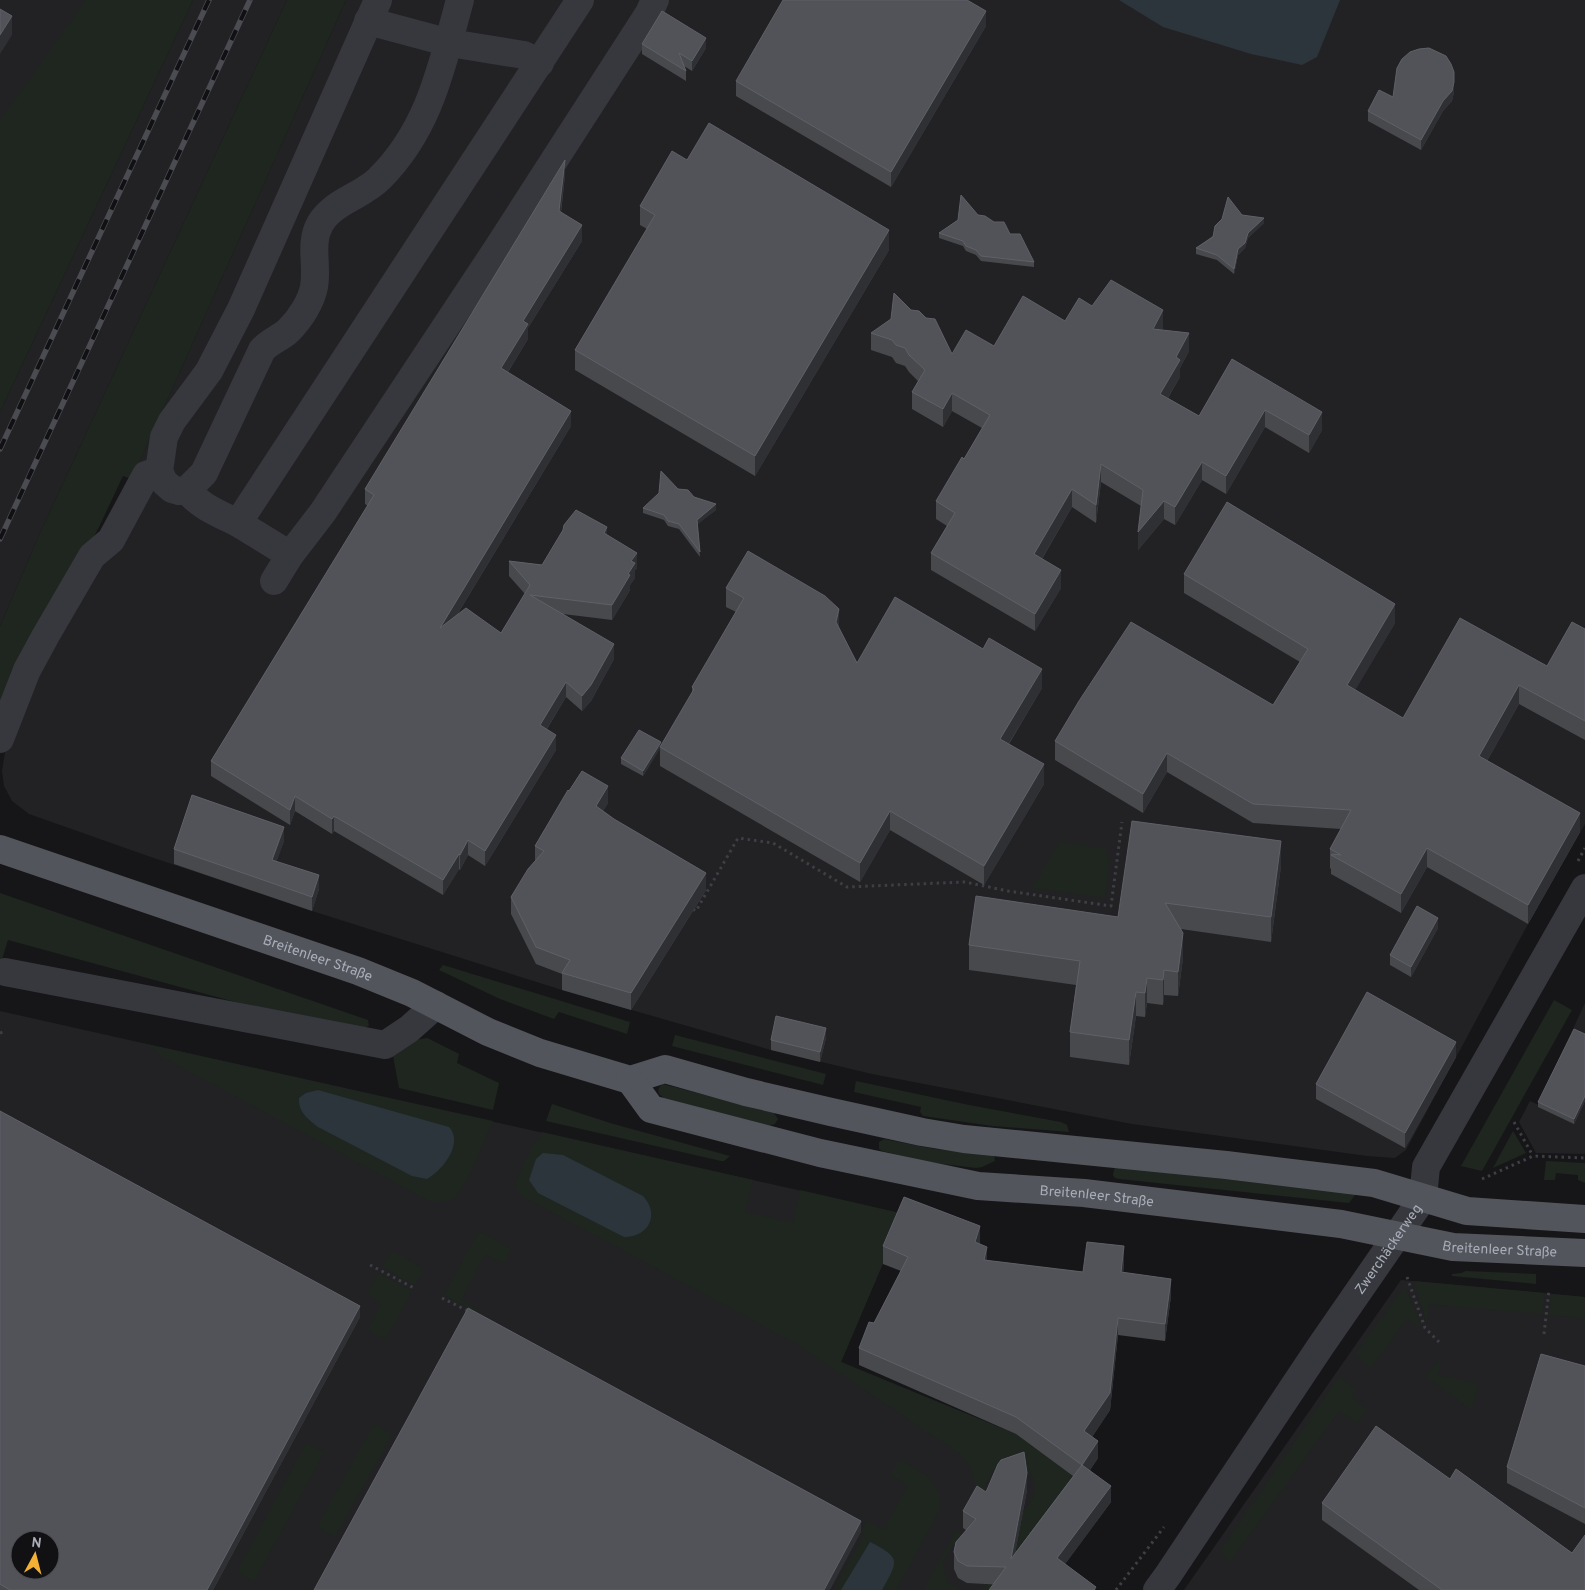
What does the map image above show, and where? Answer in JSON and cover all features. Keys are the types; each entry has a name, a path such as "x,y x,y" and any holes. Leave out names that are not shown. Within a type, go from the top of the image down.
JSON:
{"main road":[{"name":"Breitenleer Straße","path":"0,849 358,972 404,990 488,1032 540,1052 630,1080 651,1109 820,1153 978,1186 1084,1193 1341,1224 1453,1247 1585,1252"},
{"path":"630,1080 665,1069 755,1094 922,1132 964,1139 1226,1164 1374,1183 1467,1211 1585,1219"}],"street":[{"path":"460,0 450,43 438,80 424,116 404,150 374,184 343,202 320,223 314,245 314,288 310,300 288,331 269,342 262,350 204,473 187,490 179,491 172,489 164,482 159,471 164,437 177,413 209,370 229,333 373,11 450,43 524,55 540,63"},
{"path":"238,523 580,0"},
{"path":"274,581 290,555 328,504 497,250 644,21 655,0"},
{"path":"281,220 316,233"},
{"path":"229,333 262,350"},
{"path":"0,739 27,670 92,556 111,540 146,475 159,471"},
{"path":"187,490 193,498 205,506 238,523 290,555"},
{"name":"Zwerchäckerweg","path":"1157,1590 1320,1347 1423,1198 1426,1167 1585,888"},
{"path":"5,972 385,1045 409,1029 436,1005"}],"path":[{"path":"693,909 696,911 738,838 773,843 848,887 965,882 1008,891 1112,906 1122,822"},
{"path":"1514,1122 1533,1156"},
{"path":"1482,1179 1533,1156 1585,1158"},
{"path":"370,1265 414,1288"},
{"path":"1408,1277 1425,1328 1439,1342"},
{"path":"1544,1334 1549,1290"},
{"path":"442,1298 470,1312"}],"shaded area":[{"path":"0,0 105,0 0,157"},
{"path":"86,0 193,0 0,412 0,121"},
{"path":"193,0 287,0 41,531 0,626 0,412"},
{"path":"287,0 346,0 132,479 123,476 99,527 24,666 0,722 0,626 41,531"},
{"path":"346,0 1585,0 1585,824 1528,924 1406,1150 1395,1158 1367,1156 1132,1124 872,1074 771,1050 562,990 312,911 29,814 12,801 4,786 2,771 5,752 29,689 106,537"},
{"path":"1119,0 1340,0 1317,57 1302,65 1251,54 1163,27"},
{"path":"1060,842 1106,849 1109,867 1105,898 1032,888"},
{"path":"0,893 368,1020 369,1026 348,1033 8,940 0,966"},
{"path":"443,965 630,1022 627,1034 559,1012 554,1019 500,999 439,970"},
{"path":"1554,1000 1572,1010 1482,1171 1461,1166"},
{"path":"1585,1003 1585,1154 1536,1153 1519,1122 1530,1101 1539,1105 1574,1034 1571,1033"},
{"path":"0,1011 904,1214 841,1362 1016,1434 1082,1482 1001,1590 0,1590"},
{"path":"675,1035 826,1074 823,1085 672,1046"},
{"path":"427,1038 459,1054 457,1063 499,1083 493,1110 399,1088 393,1056 416,1040"},
{"path":"147,1044 493,1121 460,1192 452,1199 439,1202 429,1201 161,1056"},
{"path":"856,1081 1061,1122 1067,1125 1069,1132 992,1126 923,1116 920,1112 921,1107 854,1092"},
{"path":"663,1084 774,1113 778,1119 775,1124 769,1126 664,1098 659,1094 659,1087"},
{"path":"318,1090 449,1127 453,1133 454,1141 450,1156 427,1179 412,1176 318,1127 304,1115 300,1107 299,1098 306,1093"},
{"path":"552,1104 610,1123 730,1156 721,1161 546,1121"},
{"path":"1513,1131 1526,1153 1493,1168"},
{"path":"542,1132 753,1180 745,1212 793,1223 800,1190 904,1214 841,1362 1016,1434 1082,1482 1001,1590 973,1590 986,1587 995,1568 1010,1514 1027,1508 1036,1491 1031,1472 1012,1463 995,1468 985,1485 991,1505 976,1491 972,1471 961,1455 795,1343 524,1197 517,1190 515,1183 535,1140 539,1141"},
{"path":"884,1139 935,1149 994,1155 995,1161 976,1168 926,1162 882,1151 879,1149 879,1142"},
{"path":"543,1153 563,1155 643,1196 651,1210 651,1217 645,1229 633,1236 624,1237 538,1193 529,1180 536,1159"},
{"path":"1546,1161 1585,1163 1585,1183 1578,1180 1578,1175 1556,1173 1555,1180 1544,1180"},
{"path":"1117,1167 1356,1194 1349,1203 1119,1179 1113,1175 1114,1169"},
{"path":"479,1232 511,1249 504,1264 485,1254 461,1300 479,1310 477,1313 444,1295"},
{"path":"394,1252 421,1267 422,1273 415,1286 382,1267 390,1253"},
{"path":"1466,1271 1536,1274 1536,1284 1452,1276 1452,1274"},
{"path":"379,1273 412,1291 385,1340 368,1330 382,1303 367,1294"},
{"path":"1401,1280 1585,1297 1585,1590 1184,1590"},
{"path":"1414,1281 1545,1293 1543,1314 1429,1304 1427,1324"},
{"path":"1405,1287 1422,1329 1407,1318 1371,1368 1355,1355"},
{"path":"1551,1294 1585,1297 1585,1318 1548,1315"},
{"path":"1442,1356 1438,1375 1478,1384 1472,1410 1426,1377"},
{"path":"1339,1377 1356,1389 1351,1397 1367,1409 1357,1423 1339,1411 1230,1562 1221,1550"},
{"path":"374,1424 392,1434 335,1537 317,1527"},
{"path":"306,1443 324,1453 254,1582 237,1572"},
{"path":"898,1461 903,1461 929,1477 939,1494 939,1511 896,1590 834,1590 864,1534 861,1532 867,1521 884,1530 908,1485 891,1475"},
{"path":"956,1531 971,1540 952,1546 942,1563 948,1583 962,1590 924,1590"},
{"path":"870,1542 888,1552 894,1561 894,1566 882,1590 841,1590"}],"building":[{"path":"783,0 967,0 986,11 891,172 736,81"},
{"path":"0,9 12,16 0,35"},
{"path":"662,11 706,38 692,61 679,53 686,71 642,44"},
{"path":"1429,48 1446,56 1454,72 1454,82 1452,91 1443,101 1421,140 1368,111 1379,90 1393,97 1397,68 1402,59 1410,52"},
{"path":"709,123 889,230 755,456 575,350 655,215 640,206 672,151 687,160"},
{"path":"565,160 559,211 582,225 523,321 528,324 501,368 571,411 440,628 466,608 501,633 530,585 509,561 542,565 563,530 564,525 576,510 607,527 604,533 637,553 631,561 635,563 628,574 630,575 612,605 530,595 614,644 591,685 582,696 566,682 540,725 556,735 485,851 468,840 443,880 334,816 332,819 295,796 290,810 211,761 374,495 365,489"},
{"path":"961,195 978,215 985,216 994,222 1004,222 1010,234 1020,234 1034,262 981,256 976,250 966,246 963,241 939,233 958,220"},
{"path":"1228,197 1242,215 1264,218 1248,233 1245,243 1238,249 1234,269 1217,255 1196,248 1213,237 1215,226 1222,219"},
{"path":"1111,280 1163,310 1153,329 1189,333 1176,357 1180,360 1160,394 1199,416 1232,359 1322,412 1309,435 1265,410 1226,476 1202,462 1175,507 1164,501 1138,532 1143,490 1101,464 1096,505 1072,489 1034,554 1061,570 1035,614 931,553 955,513 936,501 990,415 952,393 943,409 912,392 925,370 909,355 905,348 896,345 892,340 871,333 891,319 894,293 911,310 919,311 926,318 935,319 952,354 966,330 994,346 1023,296 1065,321 1079,298 1092,306"},
{"path":"661,471 678,489 688,490 694,497 716,504 697,520 700,552 679,524 668,521 664,515 643,508 659,493"},
{"path":"1227,502 1395,604 1347,685 1403,718 1460,618 1547,666 1572,622 1585,629 1585,721 1519,685 1479,756 1580,813 1528,905 1427,848 1401,894 1331,855 1341,855 1330,849 1351,810 1253,804 1167,753 1143,794 1055,741 1131,622 1273,705 1308,649 1184,574"},
{"path":"748,551 825,596 839,609 836,622 857,663 895,597 983,649 989,638 1042,669 1000,739 1044,764 984,866 890,811 860,863 660,747 694,689 692,687 744,598 726,588"},
{"path":"639,730 661,742 643,771 621,758"},
{"path":"582,771 608,786 596,806 614,819 706,873 631,993 562,973 570,960 536,947 511,897 528,869 544,851 535,846 568,790"},
{"path":"192,795 284,827 272,860 319,875 312,897 174,849"},
{"path":"1132,821 1281,841 1271,917 1165,903 1183,933 1178,972 1164,970 1163,980 1147,978 1145,993 1136,992 1129,1040 1070,1032 1080,961 969,945 976,896 1118,917"},
{"path":"1417,906 1438,918 1411,967 1390,955"},
{"path":"1367,992 1456,1042 1405,1133 1316,1084"},
{"path":"776,1016 826,1028 820,1052 771,1040"},
{"path":"1574,1029 1585,1034 1585,1096 1574,1119 1538,1102"},
{"path":"0,1111 360,1306 207,1590 10,1590 0,1584"},
{"path":"904,1197 980,1226 975,1242 987,1247 984,1260 1083,1272 1087,1242 1124,1246 1121,1272 1171,1279 1165,1324 1118,1318 1110,1393 1084,1431 1098,1441 1082,1465 1016,1417 859,1348 869,1322 874,1323 908,1257 883,1246"},
{"path":"468,1308 861,1521 824,1590 314,1590"},
{"path":"1541,1354 1585,1366 1585,1508 1507,1467"},
{"path":"1376,1426 1450,1479 1456,1469 1572,1553 1585,1535 1585,1590 1442,1590 1322,1503"},
{"path":"1024,1452 1027,1473 1011,1559 1082,1465 1111,1486 1057,1558 1096,1587 1094,1590 989,1590 1006,1567 967,1566 958,1561 954,1552 956,1542 976,1519 963,1511 977,1486 986,1492 1001,1460"}],"railway":[{"path":"0,449 209,0"},
{"path":"0,539 250,0"}]}
